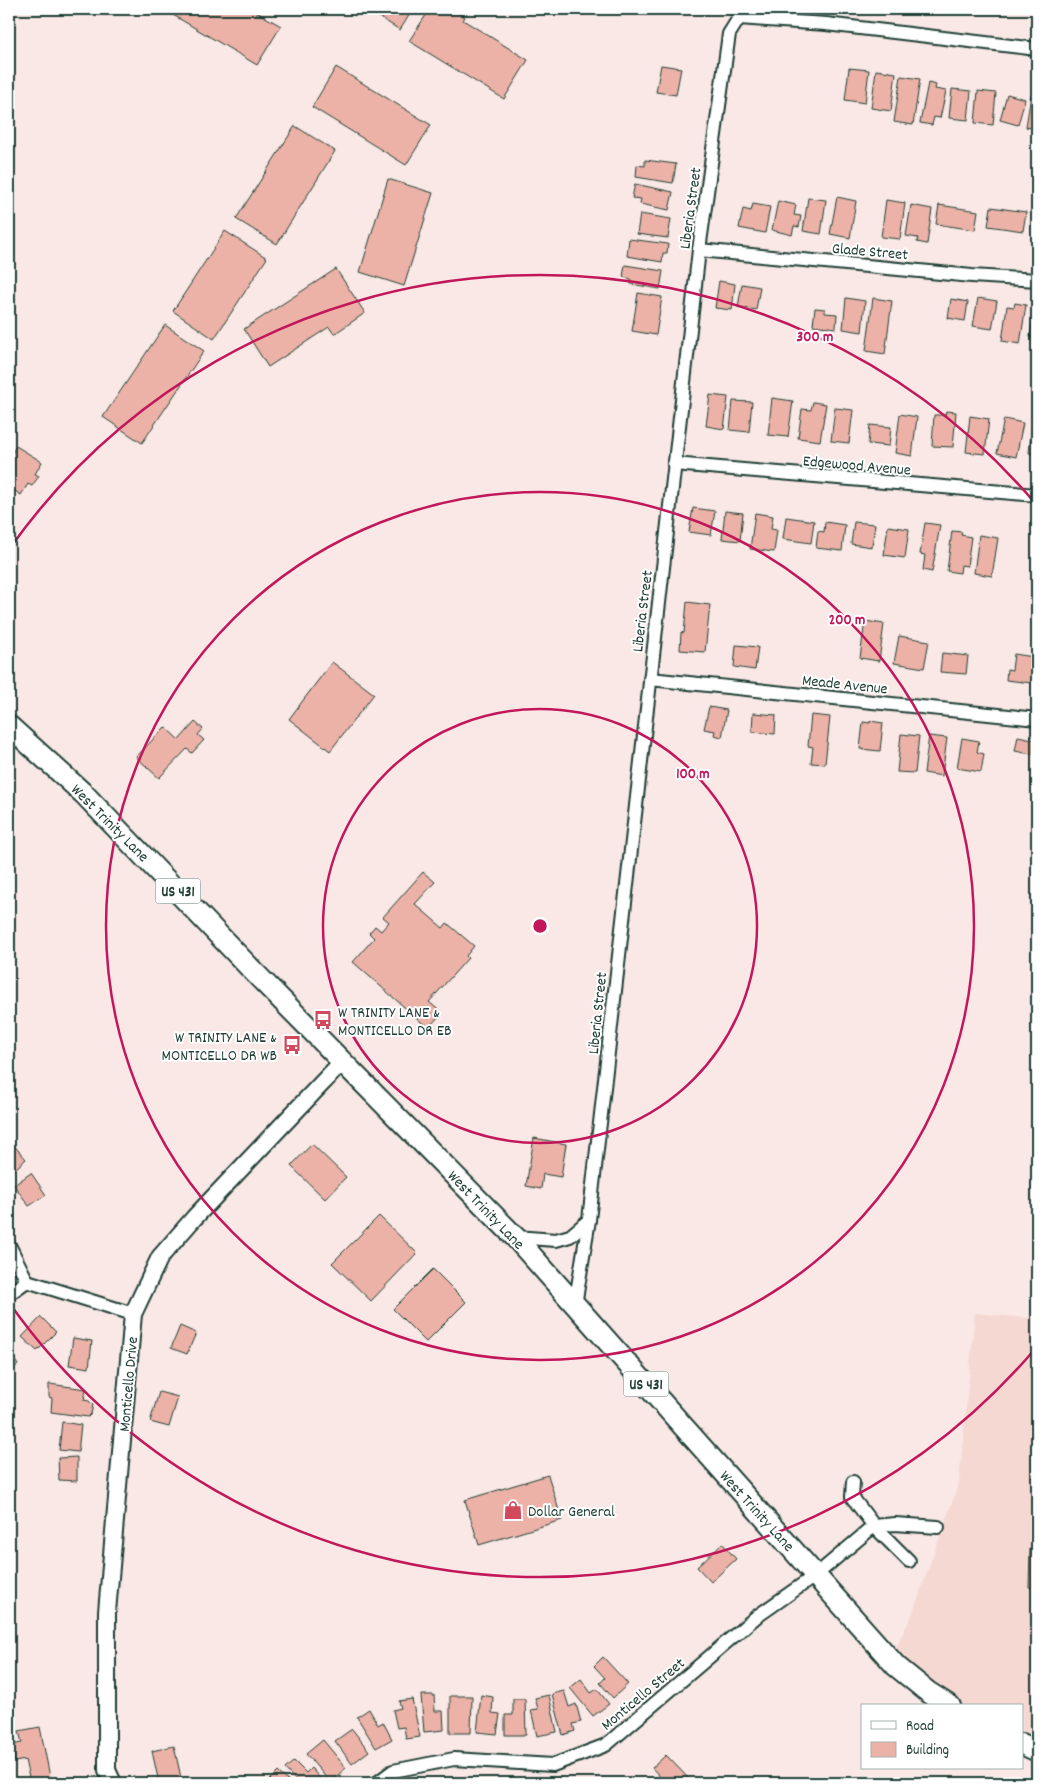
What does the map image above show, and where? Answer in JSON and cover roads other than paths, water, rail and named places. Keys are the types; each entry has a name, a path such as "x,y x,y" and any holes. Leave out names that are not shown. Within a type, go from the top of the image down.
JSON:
{"main road":[{"name":"West Trinity Lane","path":"9,726 84,794 256,973 515,1237 896,1666 928,1692 947,1704"},
{"path":"1024,1745 1037,1751"}],"street":[{"path":"739,14 1037,50"},
{"name":"Liberia Street","path":"575,1305 589,1220 699,250 729,34 739,14"},
{"name":"Glade Street","path":"699,250 972,276 1037,280"},
{"name":"Edgewood Avenue","path":"674,464 1037,495"},
{"name":"Meade Avenue","path":"650,679 1037,719"},
{"name":"Monticello Drive","path":"113,1783 107,1770 107,1612 133,1314 160,1257 194,1218 343,1061"},
{"path":"515,1237 556,1240 570,1236 589,1220"},
{"path":"9,1245 27,1281 133,1314"},
{"path":"9,1294 27,1281"},
{"path":"853,1482 852,1497 874,1526 909,1561"},
{"path":"874,1526 895,1524 938,1526"},
{"name":"Monticello Street","path":"377,1783 394,1772 454,1759 553,1765 606,1745 756,1617 816,1575 874,1526"}],"place":[{"name":"W TRINITY LANE & MONTICELLO DR EB","path":"323,1020"},
{"name":"W TRINITY LANE & MONTICELLO DR WB","path":"292,1045"},
{"name":"Dollar General","path":"513,1510"}]}
